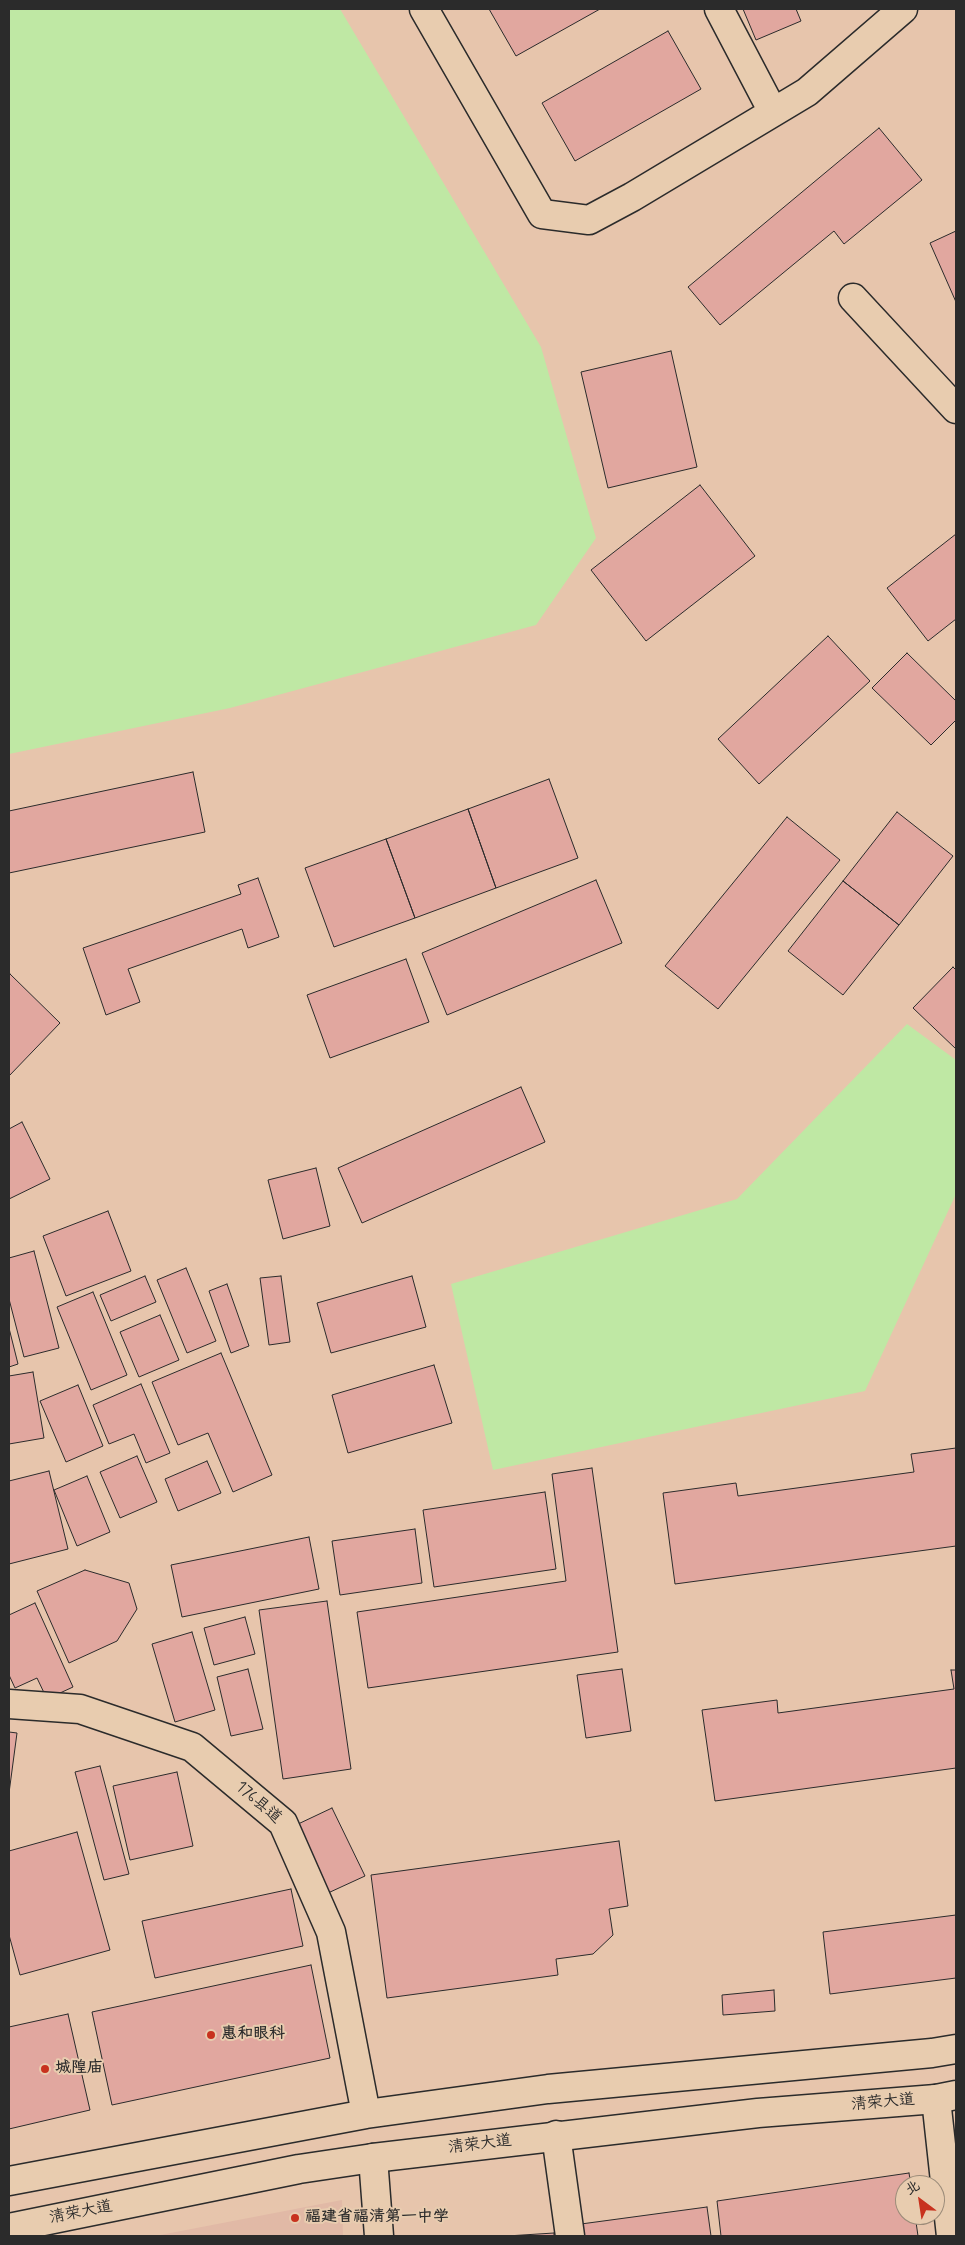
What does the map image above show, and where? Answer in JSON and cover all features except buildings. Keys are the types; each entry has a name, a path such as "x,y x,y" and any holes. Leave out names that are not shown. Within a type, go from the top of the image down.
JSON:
{"main road":[{"path":"424,9 542,214 589,220 632,198 807,92 903,9"},
{"path":"719,9 773,112"},
{"path":"853,298 956,409"},
{"name":"176县道","path":"9,1704 80,1709 192,1747 283,1823 331,1932 366,2114"},
{"path":"9,2181 366,2114 548,2089 932,2054 956,2049"},
{"path":"946,2097 950,2236"},
{"name":"清荣大道","path":"9,2228 299,2169 373,2158 556,2135 758,2113 946,2097"},
{"path":"556,2135 570,2236"},
{"path":"373,2158 379,2236"}],"shaded area":[{"name":"福建省福清第一中学","path":"342,2200 343,2236 155,2236"}],"green space":[{"path":"9,9 340,9 541,347 596,538 536,625 230,708 9,754"},
{"path":"907,1024 956,1060 956,1194 865,1391 493,1470 451,1284 737,1199"}],"place":[{"name":"惠和眼科","path":"211,2035"},
{"name":"城隍庙","path":"45,2069"},
{"name":"福建省福清第一中学","path":"295,2218"}]}
